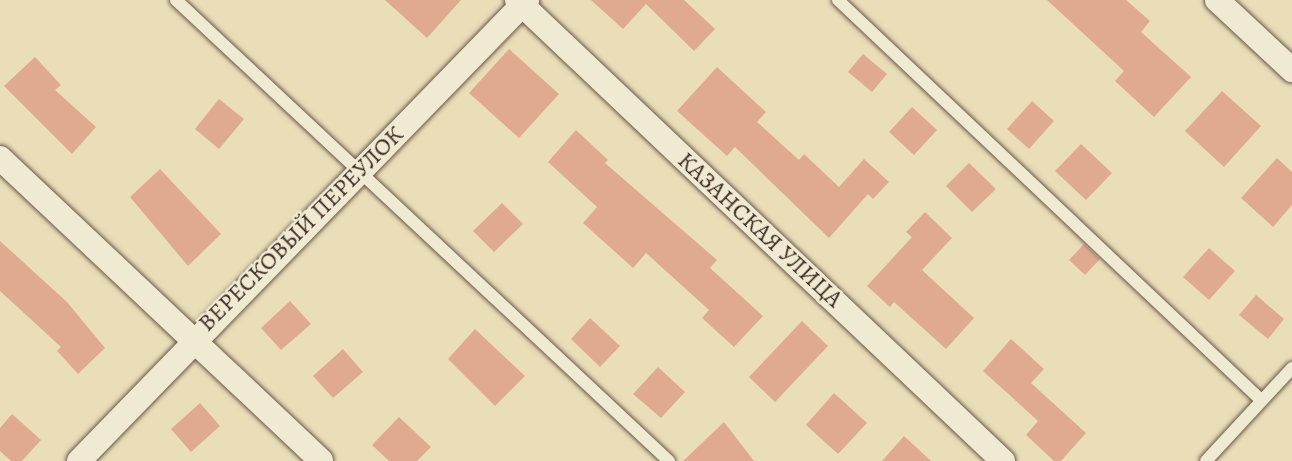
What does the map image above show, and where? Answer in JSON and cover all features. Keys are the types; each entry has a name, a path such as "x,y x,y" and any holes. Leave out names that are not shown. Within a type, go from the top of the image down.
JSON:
{"street":[{"path":"1217,0 1292,69"},
{"name":"ВЕРЕСКОВЫЙ ПЕРЕУЛОК","path":"80,461 193,338 522,2"},
{"name":"КАЗАНСКАЯ УЛИЦА","path":"522,2 1003,461"},
{"path":"0,158 321,461"}],"lane":[{"path":"177,0 669,461"},
{"path":"838,0 1261,400"},
{"path":"1206,461 1292,368"}],"building":[{"path":"385,0 461,0 427,38"},
{"path":"591,0 684,0 715,29 694,51 646,4 623,29"},
{"path":"1047,0 1126,0 1150,21 1141,32 1191,77 1154,117 1115,81 1124,71"},
{"path":"509,49 559,94 519,138 469,93"},
{"path":"863,54 887,74 872,92 848,72"},
{"path":"35,57 61,85 55,90 96,127 72,154 4,86"},
{"path":"717,67 766,112 757,122 799,160 804,154 839,187 864,159 889,182 873,199 868,194 829,238 735,147 727,156 677,111"},
{"path":"1222,91 1261,126 1224,167 1185,131"},
{"path":"219,99 244,119 219,149 195,129"},
{"path":"1032,101 1054,121 1029,149 1007,129"},
{"path":"912,107 937,130 914,155 889,132"},
{"path":"576,130 608,160 605,163 717,260 710,268 763,316 734,347 702,318 709,310 646,253 633,268 583,223 597,207 548,162"},
{"path":"1081,144 1112,173 1086,200 1055,171"},
{"path":"1277,158 1292,172 1292,205 1273,227 1241,198"},
{"path":"969,163 996,189 972,212 946,186"},
{"path":"160,169 221,234 188,266 130,197"},
{"path":"502,203 523,224 494,252 473,231"},
{"path":"925,212 952,238 922,270 974,318 946,349 894,302 890,307 867,286 912,237 906,232"},
{"path":"0,241 67,302 105,348 78,374 57,351 61,347 0,291"},
{"path":"1084,244 1100,259 1085,275 1069,260"},
{"path":"1209,248 1235,271 1209,300 1183,277"},
{"path":"1256,295 1284,319 1268,339 1239,315"},
{"path":"290,301 311,324 281,350 261,328"},
{"path":"590,318 620,346 600,367 571,339"},
{"path":"802,321 828,346 775,402 749,377"},
{"path":"475,329 525,376 495,406 448,359"},
{"path":"1011,339 1044,369 1031,383 1086,433 1061,461 1054,461 1026,435 1038,421 983,371"},
{"path":"343,349 363,372 333,398 313,376"},
{"path":"658,367 685,392 661,418 633,394"},
{"path":"834,393 867,423 838,454 806,425"},
{"path":"200,403 220,426 191,452 171,429"},
{"path":"12,414 41,440 22,461 11,461 0,451 0,428"},
{"path":"399,417 431,447 417,461 389,461 372,445"},
{"path":"724,422 754,461 683,461"},
{"path":"904,436 931,461 882,461"}]}
